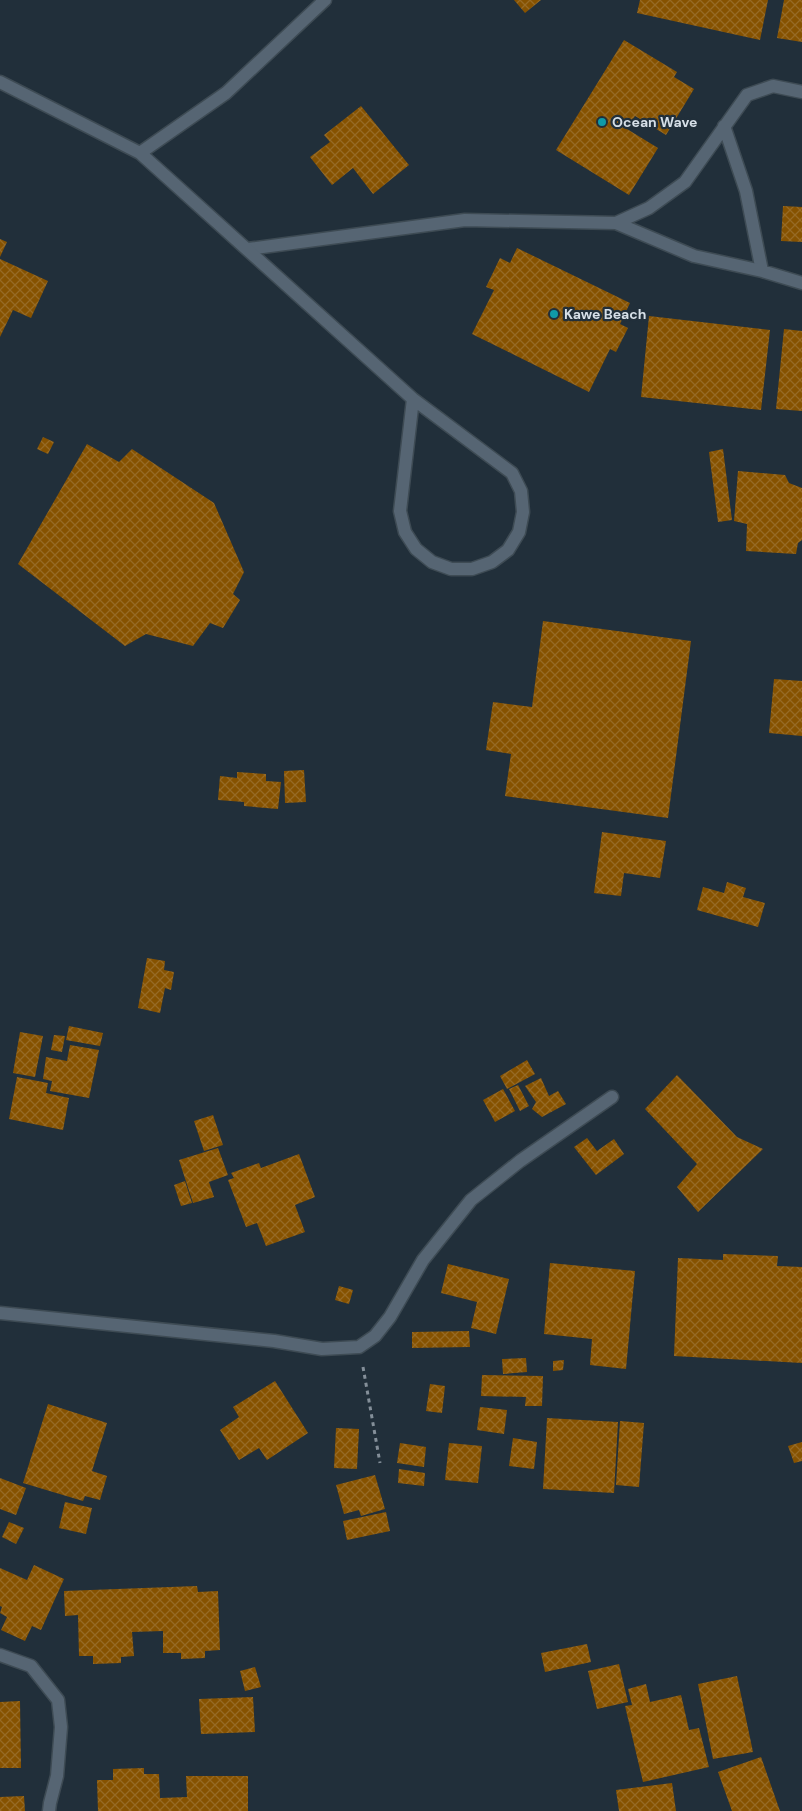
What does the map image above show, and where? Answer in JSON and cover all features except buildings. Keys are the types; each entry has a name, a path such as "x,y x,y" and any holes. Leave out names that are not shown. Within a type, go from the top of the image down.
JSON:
{"street":[{"path":"140,153 226,93 325,0"},
{"path":"0,82 140,153 413,399 512,473 521,491 523,512 519,532 508,550 492,562 472,570 452,570 432,562 416,549 405,532 400,512 413,399"},
{"path":"616,223 649,208 685,182 747,95 773,86 802,92"},
{"path":"724,126 746,191 762,271"},
{"path":"248,249 465,220 616,223 694,256 762,271 802,283"},
{"path":"0,1313 274,1341 322,1348 359,1347 376,1336 390,1317 423,1260 471,1200 520,1161 612,1097"},
{"path":"0,1655 31,1666 58,1700 61,1727 57,1776 49,1811"}],"path":[{"path":"359,1347 380,1463"}],"place":[{"name":"Ocean Wave","path":"602,122"},
{"name":"Kawe Beach","path":"554,314"}]}
